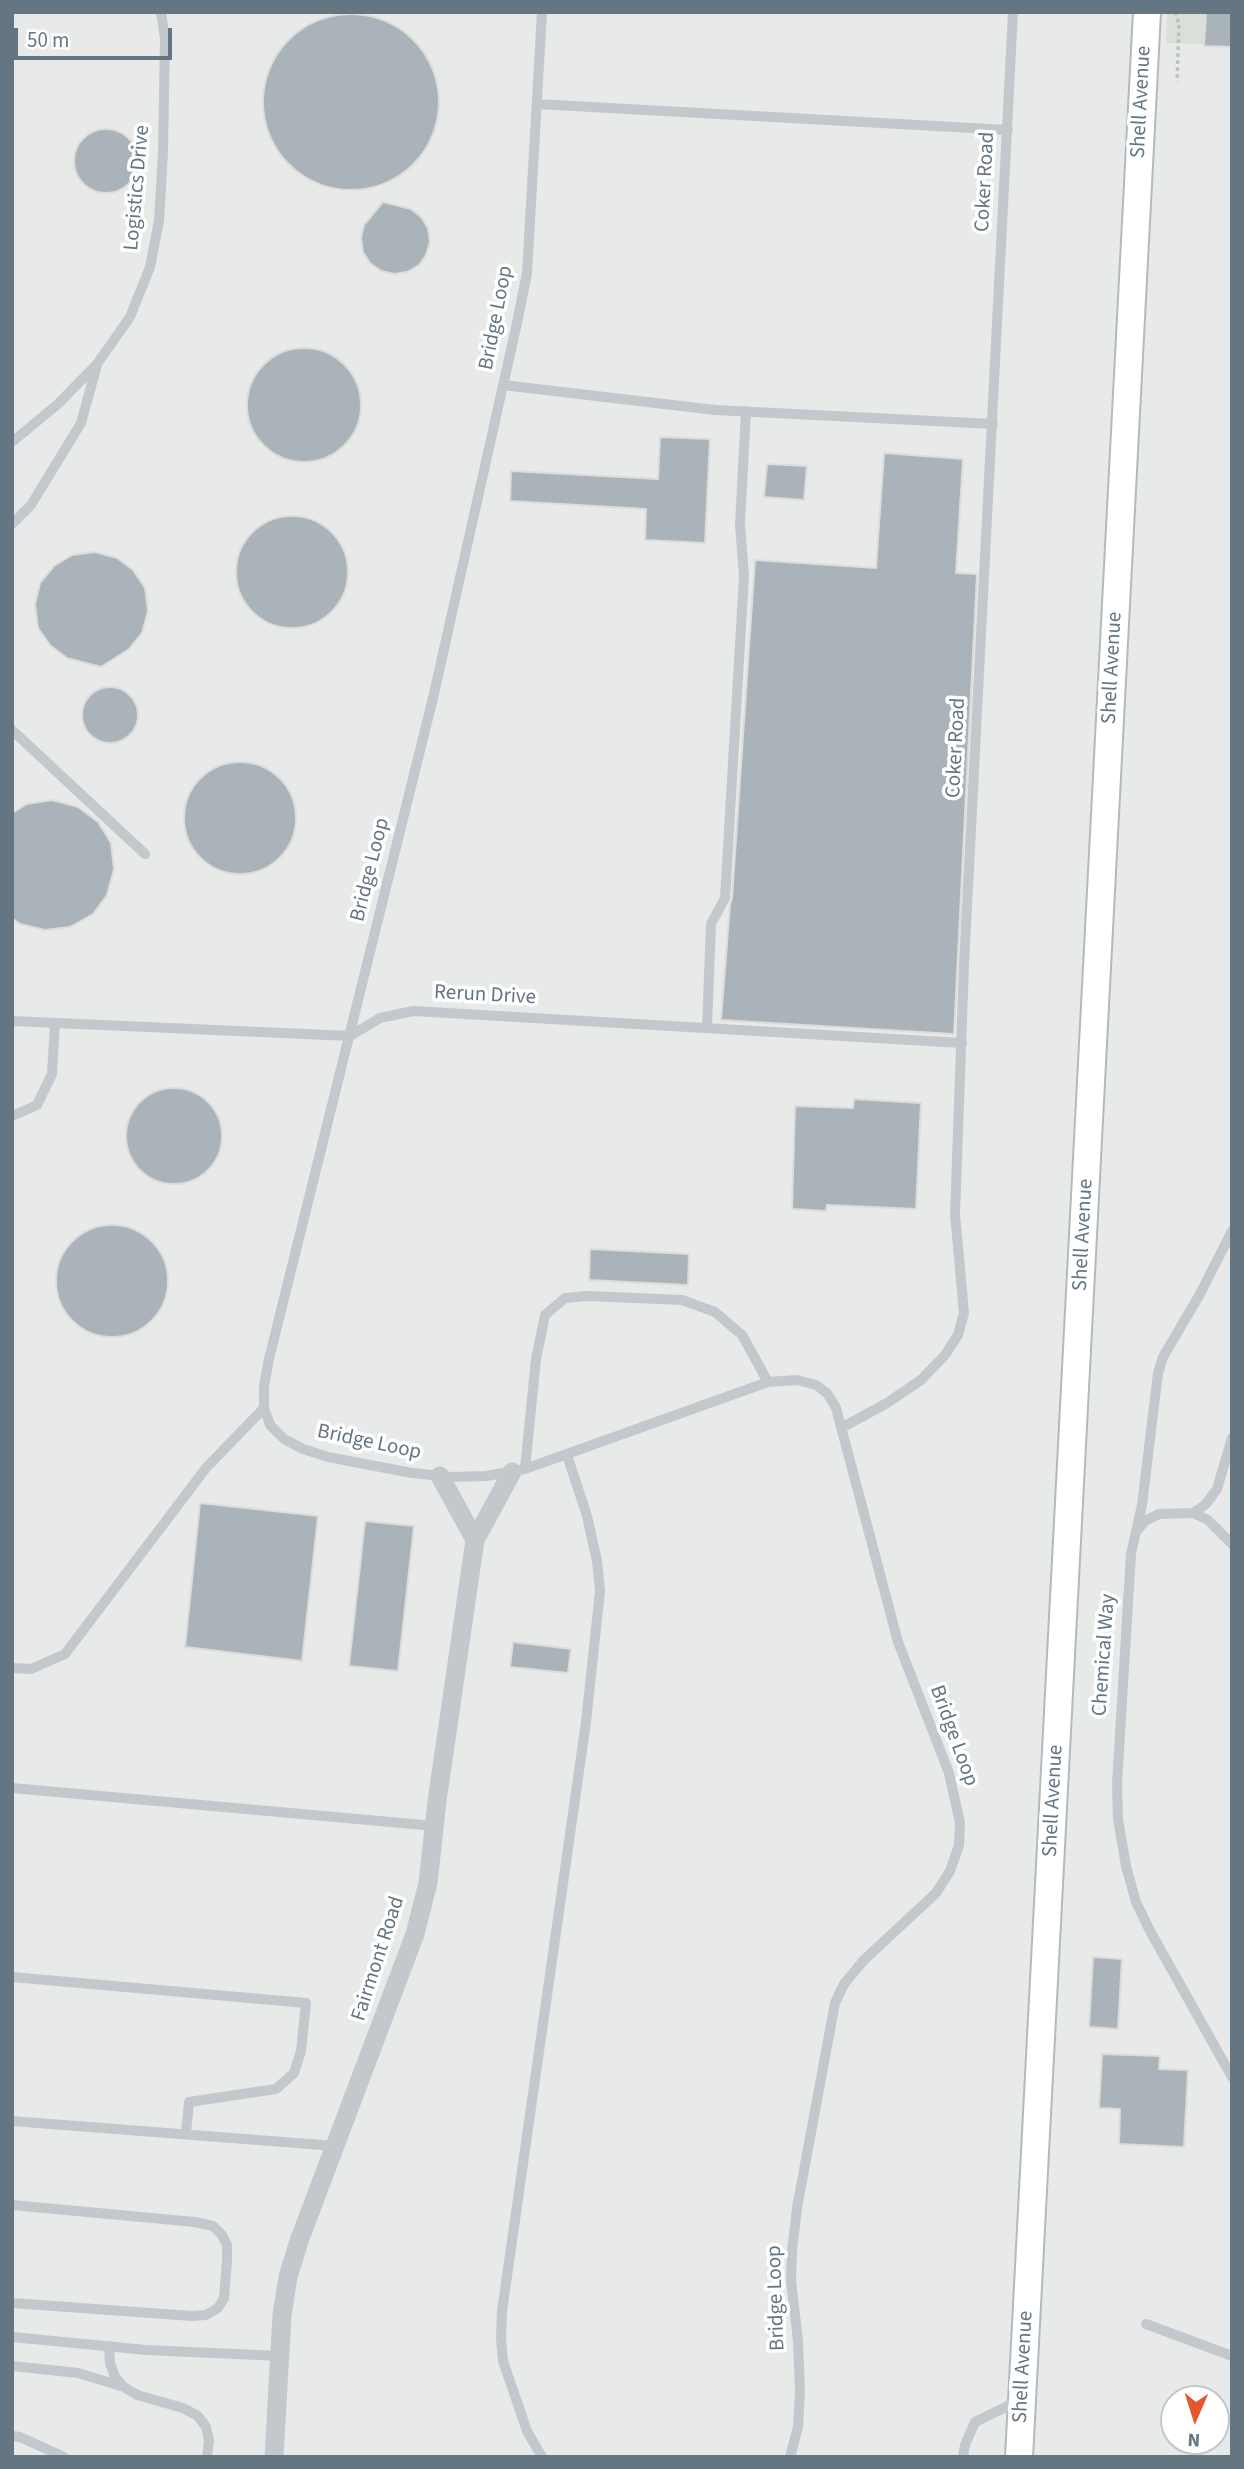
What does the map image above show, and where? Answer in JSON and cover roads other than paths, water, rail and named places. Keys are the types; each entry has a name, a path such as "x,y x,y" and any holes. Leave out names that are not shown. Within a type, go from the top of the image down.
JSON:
{"street":[{"name":"Shell Avenue","path":"1019,2457 1147,12"},
{"name":"Fairmont Road","path":"274,2457 282,2315 288,2277 415,1934 428,1883 475,1540 518,1470"},
{"path":"440,1476 475,1540"}],"lane":[{"name":"Logistics Drive","path":"12,442 58,404 97,364 130,317 150,267 159,221 165,82 165,38 161,12"},
{"name":"Bridge Loop","path":"541,12 527,273 433,698 269,1359 264,1386 264,1408 270,1425 284,1439 303,1449 328,1457 412,1474 440,1476 486,1476 518,1470 768,1382 797,1380 816,1385 827,1393 836,1408 898,1642 949,1773 960,1823 959,1845 950,1871 936,1893 864,1960 844,1983 835,2003 797,2208 792,2251 791,2280 800,2392 798,2427 790,2457"},
{"name":"Coker Road","path":"843,1427 887,1403 921,1380 945,1355 958,1335 964,1313 955,1214 1013,12"},
{"path":"537,104 1008,130"},
{"path":"12,524 31,505 81,423 97,364"},
{"path":"503,385 746,411 993,424"},
{"path":"706,1027 711,924 725,898 726,884 744,576 740,524 746,411"},
{"path":"12,730 145,854"},
{"name":"Rerun Drive","path":"350,1036 380,1018 413,1011 962,1043"},
{"path":"12,1021 350,1036"},
{"path":"12,1116 37,1105 52,1074 55,1023"},
{"name":"Chemical Way","path":"1232,1231 1200,1294 1163,1357 1158,1373 1142,1505 1131,1554 1117,1783 1118,1819 1126,1866 1136,1902 1232,2077"},
{"path":"518,1470 545,1315 565,1298 587,1296 682,1300 715,1312 742,1335 768,1382"},
{"path":"12,1668 31,1669 65,1654 206,1468 264,1408"},
{"path":"1194,1513 1206,1504 1217,1489 1232,1438"},
{"path":"542,2457 527,2431 503,2361 500,2338 503,2299 586,1721 600,1591 597,1561 587,1516 566,1455"},
{"path":"1135,1534 1145,1521 1159,1514 1194,1513 1208,1520 1232,1544"},
{"path":"12,1788 435,1826"},
{"path":"12,1978 306,2003 301,2051 294,2073 276,2089 189,2102 186,2133"},
{"path":"12,2121 335,2146"},
{"path":"12,2206 195,2221 213,2226 227,2245 224,2298 218,2308 206,2315 12,2303"},
{"path":"1146,2324 1232,2356"},
{"path":"12,2337 109,2346 280,2356"},
{"path":"109,2346 110,2363 124,2387"},
{"path":"12,2366 78,2373 124,2387 137,2395 183,2408 198,2416 206,2427 209,2440 207,2457"},
{"path":"963,2457 969,2432 975,2422 1022,2399"},
{"path":"12,2436 64,2457"}]}
